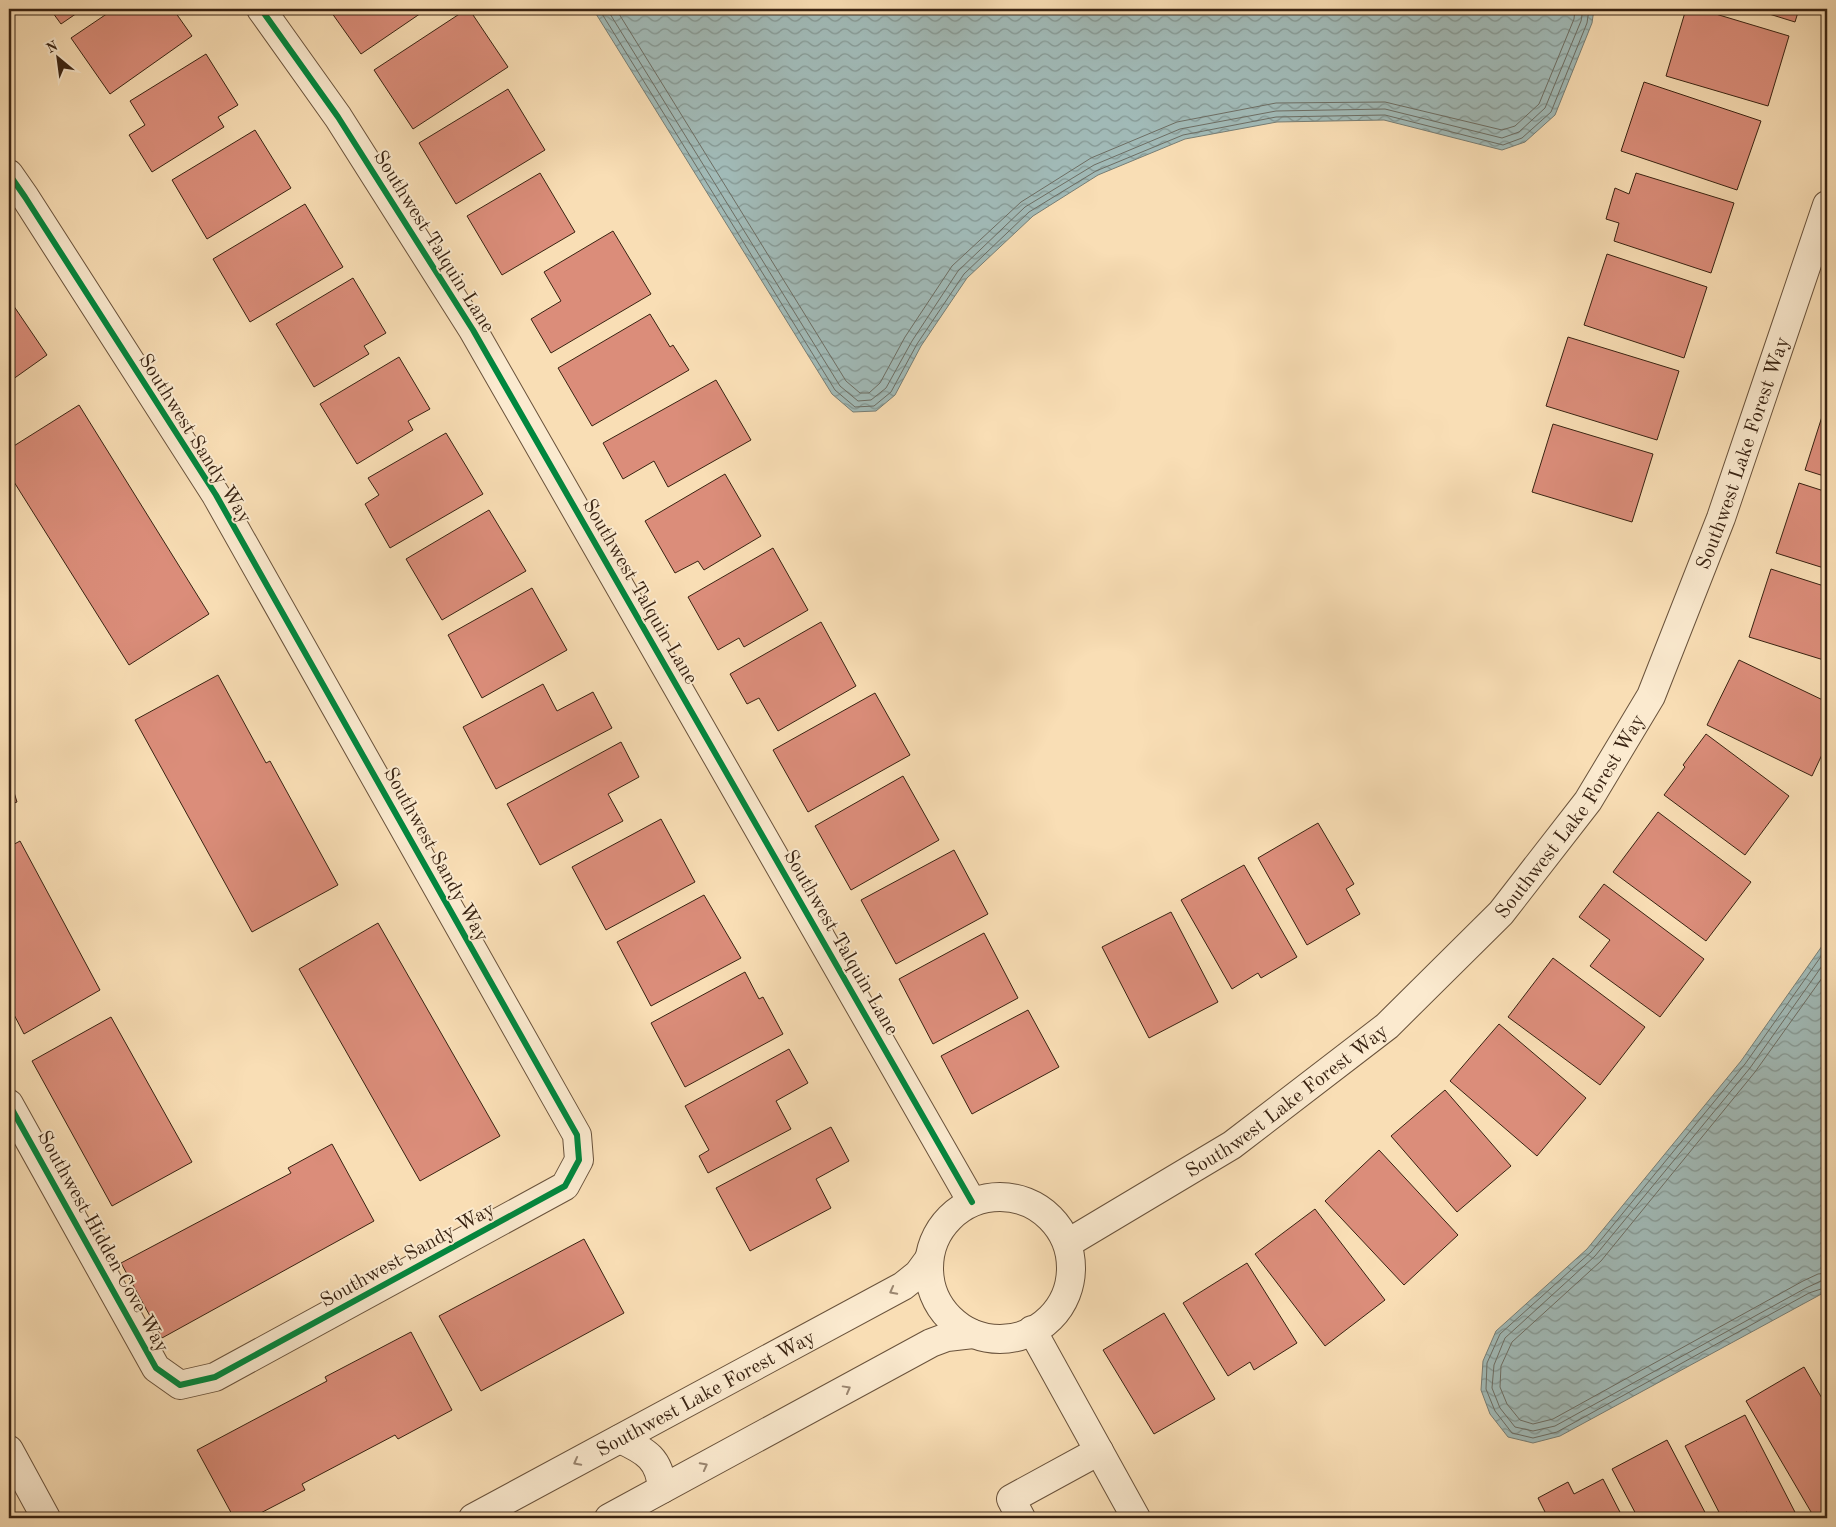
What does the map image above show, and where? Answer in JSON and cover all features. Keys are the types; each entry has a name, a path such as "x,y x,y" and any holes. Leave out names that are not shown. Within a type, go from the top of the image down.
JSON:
{"street":[{"name":"Southwest Talquin Lane","path":"262,9 338,117 473,330 972,1202"},
{"name":"Southwest Sandy Way","path":"9,174 216,495 577,1135 579,1160 565,1186 215,1377 180,1385"},
{"name":"Southwest Lake Forest Way","path":"1068,1243 1232,1145 1387,1026 1501,913 1588,801 1651,696 1721,518 1825,219"},
{"name":"Southwest Hidden Cove Way","path":"9,1104 156,1368 180,1385"},
{"path":"609,1518 931,1343 947,1337 972,1334 997,1339 1021,1336 1044,1325 1062,1304 1071,1281 1071,1256 1068,1243 1055,1222 1036,1205 1022,1199 997,1196 972,1202 951,1216 936,1235 929,1259 930,1284 940,1307 957,1325 972,1334"},
{"name":"Southwest Lake Forest Way","path":"473,1518 904,1286 918,1274 929,1259"},
{"path":"1032,1330 1136,1518"},
{"path":"620,1439 642,1449 653,1459 661,1476 662,1490"},
{"path":"9,1450 46,1518"},
{"path":"1021,1518 1011,1499 1099,1451"}],"water":[{"path":"593,9 1594,9 1592,23 1555,115 1525,142 1502,150 1384,120 1277,122 1185,139 1098,175 1033,216 967,278 921,346 895,395 876,411 853,412 832,394"},
{"path":"1827,939 1827,1291 1560,1436 1533,1443 1508,1437 1490,1414 1481,1390 1483,1361 1496,1331 1587,1249 1741,1061"}],"building":[{"path":"50,9 83,9 61,24"},
{"path":"114,9 173,9 192,36 110,94 71,38"},
{"path":"329,9 427,9 361,54"},
{"path":"469,9 508,67 413,129 374,70"},
{"path":"1686,9 1699,9 1789,36 1768,106 1666,76"},
{"path":"1753,9 1799,9 1795,22"},
{"path":"206,54 238,105 218,117 224,127 152,172 129,135 145,125 130,101"},
{"path":"1644,82 1761,121 1737,190 1621,151"},
{"path":"508,89 545,150 456,204 419,143"},
{"path":"255,130 291,188 207,239 172,180"},
{"path":"540,173 575,232 502,275 467,216"},
{"path":"1636,173 1734,203 1711,273 1614,241 1619,223 1606,219 1615,188 1629,194"},
{"path":"305,204 343,267 250,322 213,259"},
{"path":"613,231 651,294 551,353 531,319 561,301 544,272"},
{"path":"1607,254 1707,287 1684,358 1584,325"},
{"path":"353,278 386,333 364,346 369,354 314,387 276,324"},
{"path":"9,299 47,355 9,382"},
{"path":"650,314 670,347 673,345 689,370 592,426 558,368"},
{"path":"1568,337 1679,371 1657,440 1546,406"},
{"path":"399,357 430,409 408,421 413,430 357,464 320,404"},
{"path":"716,380 751,440 668,487 654,461 623,479 603,443"},
{"path":"1827,404 1827,477 1805,470"},
{"path":"79,405 209,614 129,665 9,474 9,449"},
{"path":"1553,424 1653,454 1632,522 1532,492"},
{"path":"446,433 483,494 390,548 365,504 379,495 368,478"},
{"path":"725,474 761,536 704,570 698,561 675,573 645,521"},
{"path":"1799,483 1827,492 1827,569 1776,553"},
{"path":"489,510 526,571 442,620 406,559"},
{"path":"773,548 808,610 744,647 739,638 718,650 688,597"},
{"path":"1771,569 1827,587 1827,661 1749,637"},
{"path":"532,588 567,650 482,698 448,635"},
{"path":"821,622 856,686 778,731 759,698 747,704 730,674"},
{"path":"1739,660 1827,702 1827,744 1812,776 1707,725"},
{"path":"218,675 266,763 270,761 338,885 252,932 135,720"},
{"path":"543,684 557,711 593,692 612,728 496,789 463,727"},
{"path":"875,693 910,755 808,812 773,750"},
{"path":"1706,734 1789,796 1745,855 1664,795"},
{"path":"621,742 639,777 608,794 623,821 540,865 507,804"},
{"path":"9,776 17,802 9,805"},
{"path":"903,776 939,840 851,890 815,826"},
{"path":"1658,812 1751,882 1706,941 1613,872"},
{"path":"661,819 695,882 606,930 572,867"},
{"path":"1318,823 1354,884 1346,889 1360,914 1307,945 1258,858"},
{"path":"20,841 100,990 24,1034 9,1005 9,847"},
{"path":"954,850 988,914 896,964 861,900"},
{"path":"1244,865 1297,957 1261,978 1258,973 1232,989 1181,900"},
{"path":"1604,884 1704,959 1660,1017 1590,966 1610,940 1579,917"},
{"path":"704,895 741,958 651,1006 617,942"},
{"path":"1171,912 1218,1002 1149,1038 1102,947"},
{"path":"378,923 500,1136 420,1181 299,969"},
{"path":"984,933 1018,998 933,1044 899,979"},
{"path":"1553,958 1645,1027 1600,1085 1508,1017"},
{"path":"745,972 759,999 763,997 783,1034 685,1087 651,1023"},
{"path":"1028,1010 1059,1067 972,1114 941,1056"},
{"path":"111,1017 192,1162 112,1206 32,1061"},
{"path":"1499,1024 1586,1098 1537,1156 1450,1081"},
{"path":"789,1049 808,1083 776,1101 791,1129 708,1173 699,1156 709,1150 685,1106"},
{"path":"1445,1090 1511,1166 1457,1212 1391,1136"},
{"path":"831,1127 849,1161 816,1179 831,1208 750,1251 716,1188"},
{"path":"332,1144 374,1221 162,1338 121,1263 291,1173 288,1168"},
{"path":"1379,1150 1458,1235 1404,1285 1325,1201"},
{"path":"1315,1209 1385,1300 1325,1346 1255,1254"},
{"path":"584,1239 624,1313 481,1391 439,1316"},
{"path":"1247,1263 1297,1343 1254,1370 1250,1362 1228,1376 1183,1303"},
{"path":"1164,1313 1215,1399 1154,1434 1103,1350"},
{"path":"411,1332 452,1410 398,1439 395,1435 302,1484 305,1490 251,1518 234,1518 197,1450 327,1381 325,1377"},
{"path":"1804,1367 1827,1407 1827,1510 1814,1517 1746,1401"},
{"path":"1745,1415 1798,1518 1750,1518 1747,1512 1736,1518 1722,1518 1685,1446"},
{"path":"1667,1440 1708,1518 1638,1518 1612,1469"},
{"path":"1603,1479 1623,1518 1548,1518 1538,1498 1568,1482 1574,1494"}],"cycle path":[{"path":"261,9 338,117 473,330 972,1202"},
{"path":"9,174 216,495 577,1135 579,1160 565,1186 215,1377 180,1385 156,1368 9,1104"}]}
